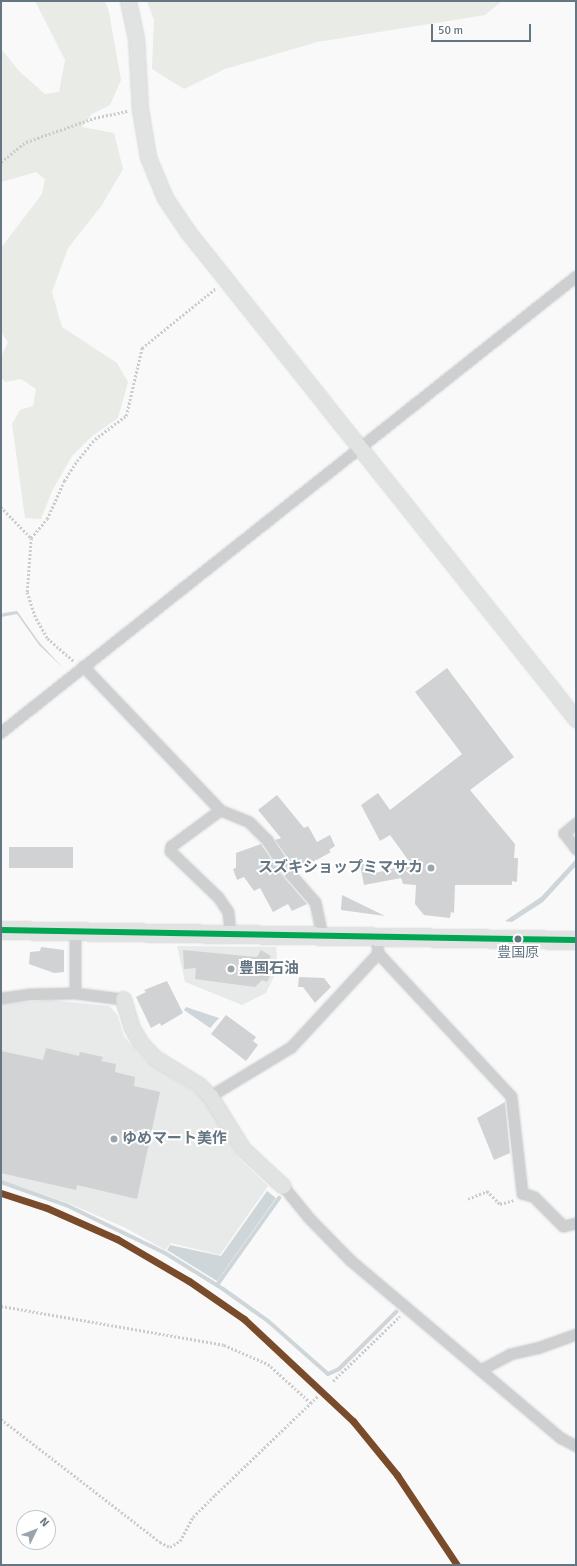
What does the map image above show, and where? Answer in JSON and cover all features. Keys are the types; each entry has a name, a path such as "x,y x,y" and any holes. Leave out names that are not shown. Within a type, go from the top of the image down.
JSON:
{"main road":[{"path":"1,930 230,932 576,940"}],"street":[{"path":"128,1 136,38 140,109 148,157 165,198 188,232 576,720"},
{"path":"1,732 576,276"},
{"path":"83,666 220,810 249,822 267,840 286,869 315,902 322,934"},
{"path":"220,810 171,846 170,851 218,897 228,912 230,932"},
{"path":"576,823 564,833 576,849"},
{"path":"75,931 75,993"},
{"path":"376,935 378,953 511,1096 522,1193 534,1197 563,1226 576,1223"},
{"path":"210,1096 291,1047 378,953"},
{"path":"1,998 29,994 75,993 123,999 131,1026 140,1042 155,1058 199,1085 210,1096 242,1149 283,1186 308,1217 350,1260 561,1438 576,1446"},
{"path":"480,1370 510,1354 537,1348 576,1334"}],"path":[{"path":"1,162 26,142 94,118 140,109"},
{"path":"83,666 59,650 35,617 27,592 30,538 47,519 64,481 77,460 95,439 126,416 142,348 221,284"},
{"path":"1,507 30,538"},
{"path":"468,1199 487,1191 500,1204 506,1204 522,1193"},
{"path":"1,1306 224,1345 268,1364 310,1404"},
{"path":"333,1381 407,1309"},
{"path":"1,1419 160,1542 170,1547 180,1541 193,1517 319,1395"}],"shaded area":[{"path":"35,1 105,1 109,12 121,80 110,105 92,114 82,127 114,133 123,169 102,205 68,248 52,292 62,327 117,363 128,382 118,418 91,437 72,456 52,491 41,519 25,518 12,424 20,410 33,406 36,389 21,379 5,382 1,377 1,357 8,342 1,332 1,248 42,194 45,179 36,172 1,182 1,49 20,72 45,94 59,92 65,60"},
{"path":"147,1 502,1 485,15 317,42 225,69 184,89 152,69 154,20"},
{"path":"17,611 39,642 63,668 39,645 17,614 1,617 3,613"},
{"path":"576,859 576,866 543,902 512,922 505,921 541,897"},
{"path":"177,946 276,947 278,968 266,993 242,1005 185,982"},
{"name":"ゆめマート美作","path":"49,1000 109,1006 117,1014 124,1036 148,1063 204,1099 238,1157 268,1186 220,1255 171,1243 165,1250 126,1228 68,1203 1,1180 1,1004"},
{"path":"186,1007 219,1018 210,1028 184,1010"},
{"path":"267,1191 276,1198 217,1281 167,1250 170,1245 221,1256"}],"building":[{"path":"447,668 514,757 470,790 515,844 514,858 518,858 517,882 512,881 512,885 455,885 454,913 451,912 450,918 424,915 415,904 416,885 403,884 401,878 364,885 360,865 372,862 375,873 411,864 390,835 380,841 361,805 378,793 390,810 462,754 415,692"},
{"path":"277,795 304,828 308,826 317,842 330,835 335,846 329,850 331,852 297,871 275,840 281,838 258,810"},
{"path":"261,844 281,874 307,904 292,911 288,904 273,912 260,888 254,891 244,877 237,880 233,869 236,868 236,853"},
{"path":"9,847 73,847 73,868 9,868"},
{"path":"342,895 385,916 341,910"},
{"path":"41,947 64,950 64,972 54,973 29,964 30,952 40,951"},
{"path":"183,950 257,957 261,950 271,956 267,963 275,966 267,982 262,980 255,987 195,979 196,968 184,969"},
{"path":"299,977 324,978 331,987 315,1003 303,987 298,987"},
{"path":"167,981 183,1013 161,1026 160,1023 151,1028 136,997 146,992 144,990"},
{"path":"226,1015 256,1037 253,1041 258,1045 246,1061 211,1034"},
{"path":"46,1048 79,1056 80,1052 103,1057 101,1061 116,1064 115,1072 135,1077 134,1086 160,1092 137,1199 77,1185 76,1190 1,1173 1,1051 43,1060"},
{"path":"505,1102 510,1153 494,1160 477,1118"}],"waterway":[{"path":"1,1182 66,1205 165,1253 223,1289 268,1321 328,1374 339,1369 396,1312"},
{"path":"217,1285 279,1198"}],"transit line":[{"path":"1,930 576,940"},
{"path":"1,1193 47,1208 117,1239 189,1281 244,1319 353,1421 397,1475 457,1565"}],"place":[{"name":"スズキショップミマサカ","path":"431,868"},
{"name":"豊国原","path":"518,939"},
{"name":"豊国石油","path":"231,969"},
{"name":"ゆめマート美作","path":"114,1139"}]}
